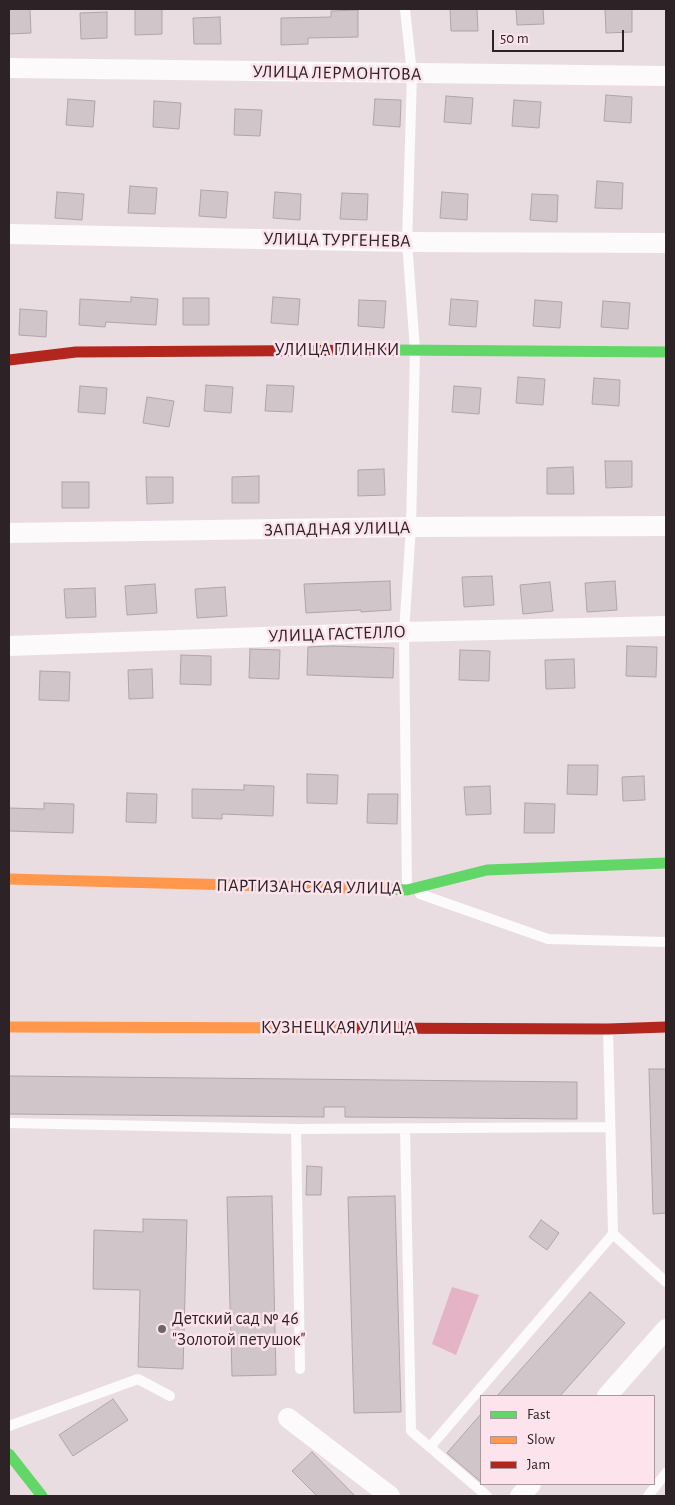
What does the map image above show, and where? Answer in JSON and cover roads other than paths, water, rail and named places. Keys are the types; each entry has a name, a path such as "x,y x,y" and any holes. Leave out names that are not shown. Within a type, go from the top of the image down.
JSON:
{"street":[{"name":"УЛИЦА ЛЕРМОНТОВА","path":"9,68 666,76"},
{"name":"УЛИЦА ТУРГЕНЕВА","path":"9,234 407,242 666,244"},
{"name":"УЛИЦА ГЛИНКИ","path":"9,360 76,352 415,350 666,352"},
{"name":"ЗАПАДНАЯ УЛИЦА","path":"9,533 666,526"},
{"name":"УЛИЦА ГАСТЕЛЛО","path":"9,646 404,632 666,626"},
{"name":"ПАРТИЗАНСКАЯ УЛИЦА","path":"9,879 407,890 487,870 666,863"},
{"name":"КУЗНЕЦКАЯ УЛИЦА","path":"9,1027 608,1029 666,1027"},
{"path":"608,1395 663,1338"},
{"path":"288,1418 390,1496"},
{"path":"9,1454 42,1496"},
{"path":"520,1496 530,1485"}],"lane":[{"path":"405,9 412,74 407,242 415,350 411,528 404,632 407,890 548,939 666,942"},
{"path":"430,1447 613,1234 608,1029"},
{"path":"9,1123 296,1129 610,1127"},
{"path":"296,1129 300,1369"},
{"path":"405,1129 411,1431 487,1496"},
{"path":"613,1234 666,1282"},
{"path":"9,1426 138,1379 170,1396"},
{"path":"648,1496 666,1473"}],"place":[{"name":"Детский сад № 46 \"Золотой петушок\"","path":"162,1329"}]}
